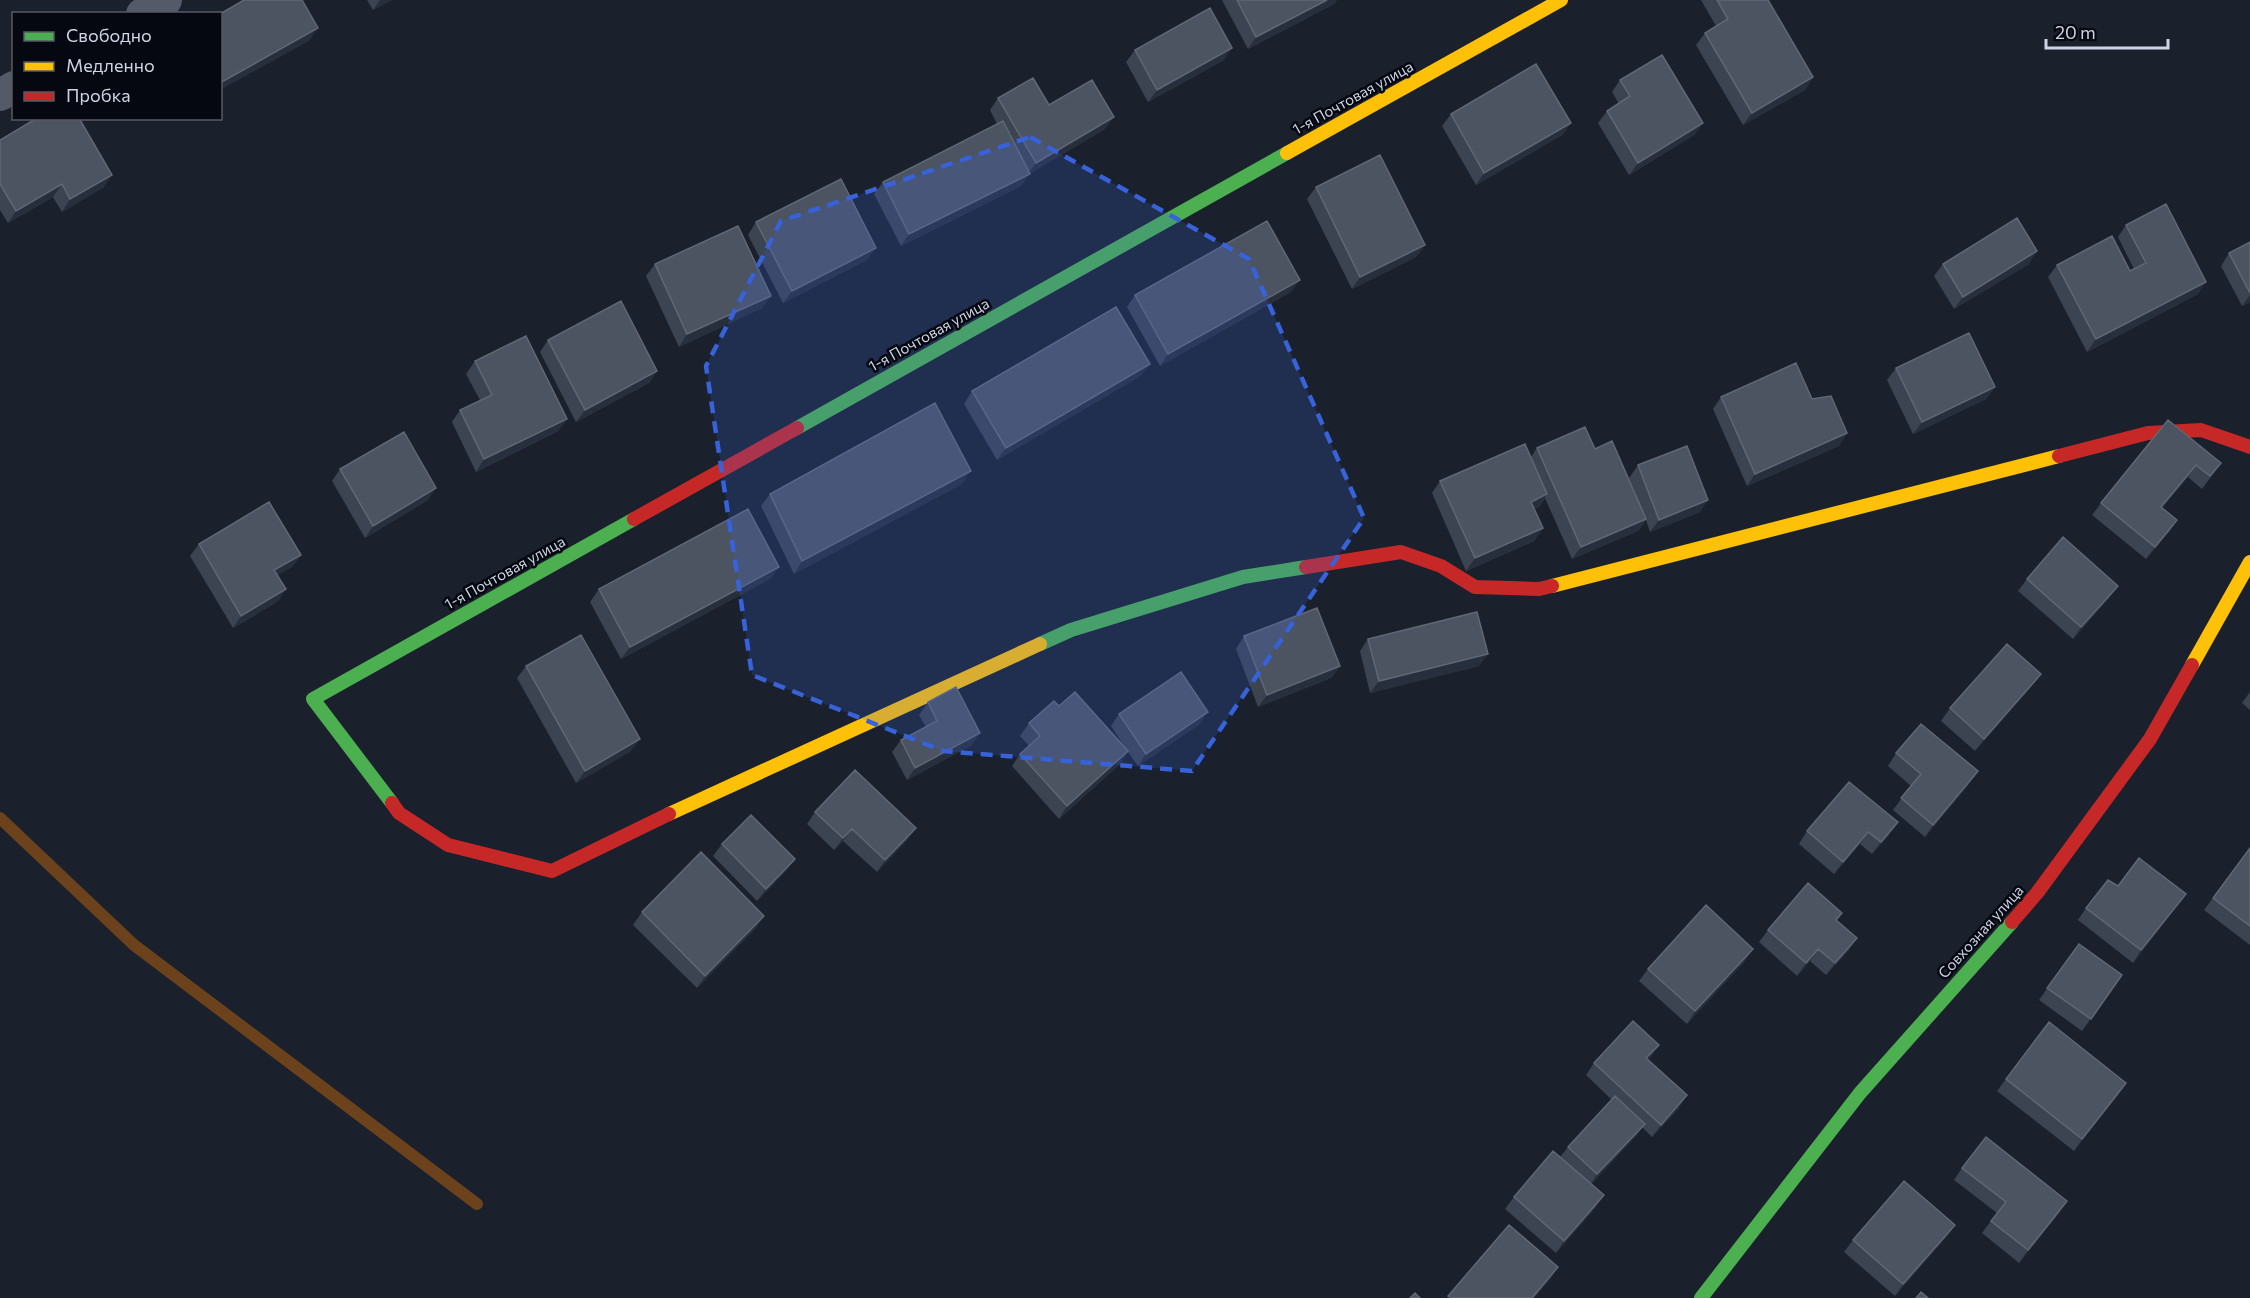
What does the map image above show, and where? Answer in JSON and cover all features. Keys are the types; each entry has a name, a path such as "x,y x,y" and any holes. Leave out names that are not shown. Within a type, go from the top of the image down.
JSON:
{"street":[{"path":"145,12 166,0"},
{"name":"1-я Почтовая улица","path":"1560,0 313,699 399,813 448,845 552,871 669,814 1071,630 1243,577 1401,552 1441,566 1475,587 1539,589 2148,433 2201,430 2250,447"},
{"name":"Совхозная улица","path":"1701,1298 1860,1092 2037,893 2150,739 2250,562"}],"highlighted area":[{"path":"1030,137 1249,259 1364,518 1192,771 943,751 752,675 706,366 781,221"}],"building":[{"path":"244,0 302,0 318,28 222,82 222,13"},
{"path":"1237,0 1327,0 1256,37"},
{"path":"1717,0 1768,0 1813,77 1752,113 1705,33 1728,19"},
{"path":"1210,8 1232,48 1157,90 1135,50"},
{"path":"1662,55 1703,123 1638,163 1607,111 1630,96 1620,80"},
{"path":"1536,64 1571,123 1484,173 1451,114"},
{"path":"1033,78 1049,105 1092,80 1114,117 1036,163 998,98"},
{"path":"34,120 80,120 112,175 70,199 62,184 16,211 0,184 0,140"},
{"path":"1003,121 1030,174 909,234 883,182"},
{"path":"1380,155 1425,245 1360,277 1316,187"},
{"path":"841,179 876,248 792,291 756,222"},
{"path":"2166,204 2206,282 2096,339 2057,265 2112,236 2130,271 2146,263 2126,225"},
{"path":"2017,218 2037,251 1963,297 1943,264"},
{"path":"1267,221 1300,280 1168,354 1135,295"},
{"path":"738,226 771,296 687,334 655,264"},
{"path":"2250,242 2250,293 2229,253"},
{"path":"621,301 657,371 585,410 548,340"},
{"path":"1116,307 1150,364 1006,448 972,391"},
{"path":"1969,333 1995,387 1922,422 1896,368"},
{"path":"526,336 567,419 484,459 460,410 492,395 475,361"},
{"path":"1796,363 1812,399 1831,396 1847,433 1755,474 1721,397"},
{"path":"935,403 971,471 802,561 770,494"},
{"path":"2168,420 2221,463 2210,476 2196,465 2161,507 2177,520 2155,547 2101,503"},
{"path":"1585,427 1595,449 1612,441 1646,519 1581,547 1537,448"},
{"path":"404,432 436,488 373,526 340,469"},
{"path":"1525,444 1547,494 1531,502 1543,528 1475,558 1440,481"},
{"path":"1687,446 1708,500 1659,520 1638,465"},
{"path":"269,502 301,555 274,570 286,589 241,616 199,544"},
{"path":"748,509 779,567 630,647 599,589"},
{"path":"2063,537 2118,586 2081,627 2027,579"},
{"path":"1317,608 1340,666 1267,695 1244,636"},
{"path":"1477,612 1488,654 1379,681 1368,639"},
{"path":"581,635 640,739 585,771 526,666"},
{"path":"2007,644 2041,674 1984,739 1950,708"},
{"path":"1181,672 1208,712 1146,754 1119,714"},
{"path":"956,687 980,733 915,768 901,740 937,721 928,702"},
{"path":"1075,692 1128,751 1067,806 1020,754 1040,736 1029,723 1054,701 1059,706"},
{"path":"1921,724 1978,771 1933,825 1901,798 1921,774 1896,753"},
{"path":"855,770 916,828 885,860 852,829 843,838 815,812"},
{"path":"1849,782 1898,822 1881,842 1868,832 1843,862 1807,831"},
{"path":"751,815 795,859 766,889 722,844"},
{"path":"2250,848 2250,926 2213,898"},
{"path":"701,852 764,916 705,976 642,912"},
{"path":"2139,858 2186,894 2141,950 2086,908 2108,880 2118,886"},
{"path":"1808,883 1842,913 1836,920 1857,938 1835,963 1818,949 1806,963 1768,930"},
{"path":"1706,905 1753,949 1695,1011 1648,969"},
{"path":"2079,944 2122,975 2091,1019 2047,988"},
{"path":"1633,1021 1659,1045 1646,1058 1687,1095 1661,1125 1594,1063"},
{"path":"2049,1022 2126,1083 2082,1139 2006,1079"},
{"path":"1615,1096 1645,1124 1597,1174 1568,1147"},
{"path":"1986,1137 2067,1201 2028,1250 1991,1221 2006,1202 1962,1168"},
{"path":"1553,1151 1604,1195 1564,1241 1514,1197"},
{"path":"1904,1181 1955,1225 1903,1284 1853,1240"},
{"path":"1509,1225 1558,1267 1532,1298 1451,1298 1448,1296"},
{"path":"1921,1292 1928,1298 1916,1298"},
{"path":"1415,1293 1420,1298 1410,1298"}],"waterway":[{"path":"0,818 134,945 477,1204"}],"traffic: fast":[{"path":"797,428 1287,153"},
{"path":"392,803 313,699 634,519"},
{"path":"1040,644 1071,630 1243,577 1306,567"},
{"path":"1701,1298 1860,1093 2012,922"}],"traffic: slow":[{"path":"1287,153 1561,0"},
{"path":"1552,586 2059,456"},
{"path":"2192,665 2250,562"},
{"path":"669,814 1040,644"}],"traffic: jam":[{"path":"634,519 797,428"},
{"path":"2059,456 2148,433 2201,430 2250,447"},
{"path":"1306,567 1401,552 1441,566 1475,587 1539,589 1552,586"},
{"path":"2012,922 2037,893 2150,739 2192,665"},
{"path":"392,803 399,813 448,845 552,871 669,814"}]}
